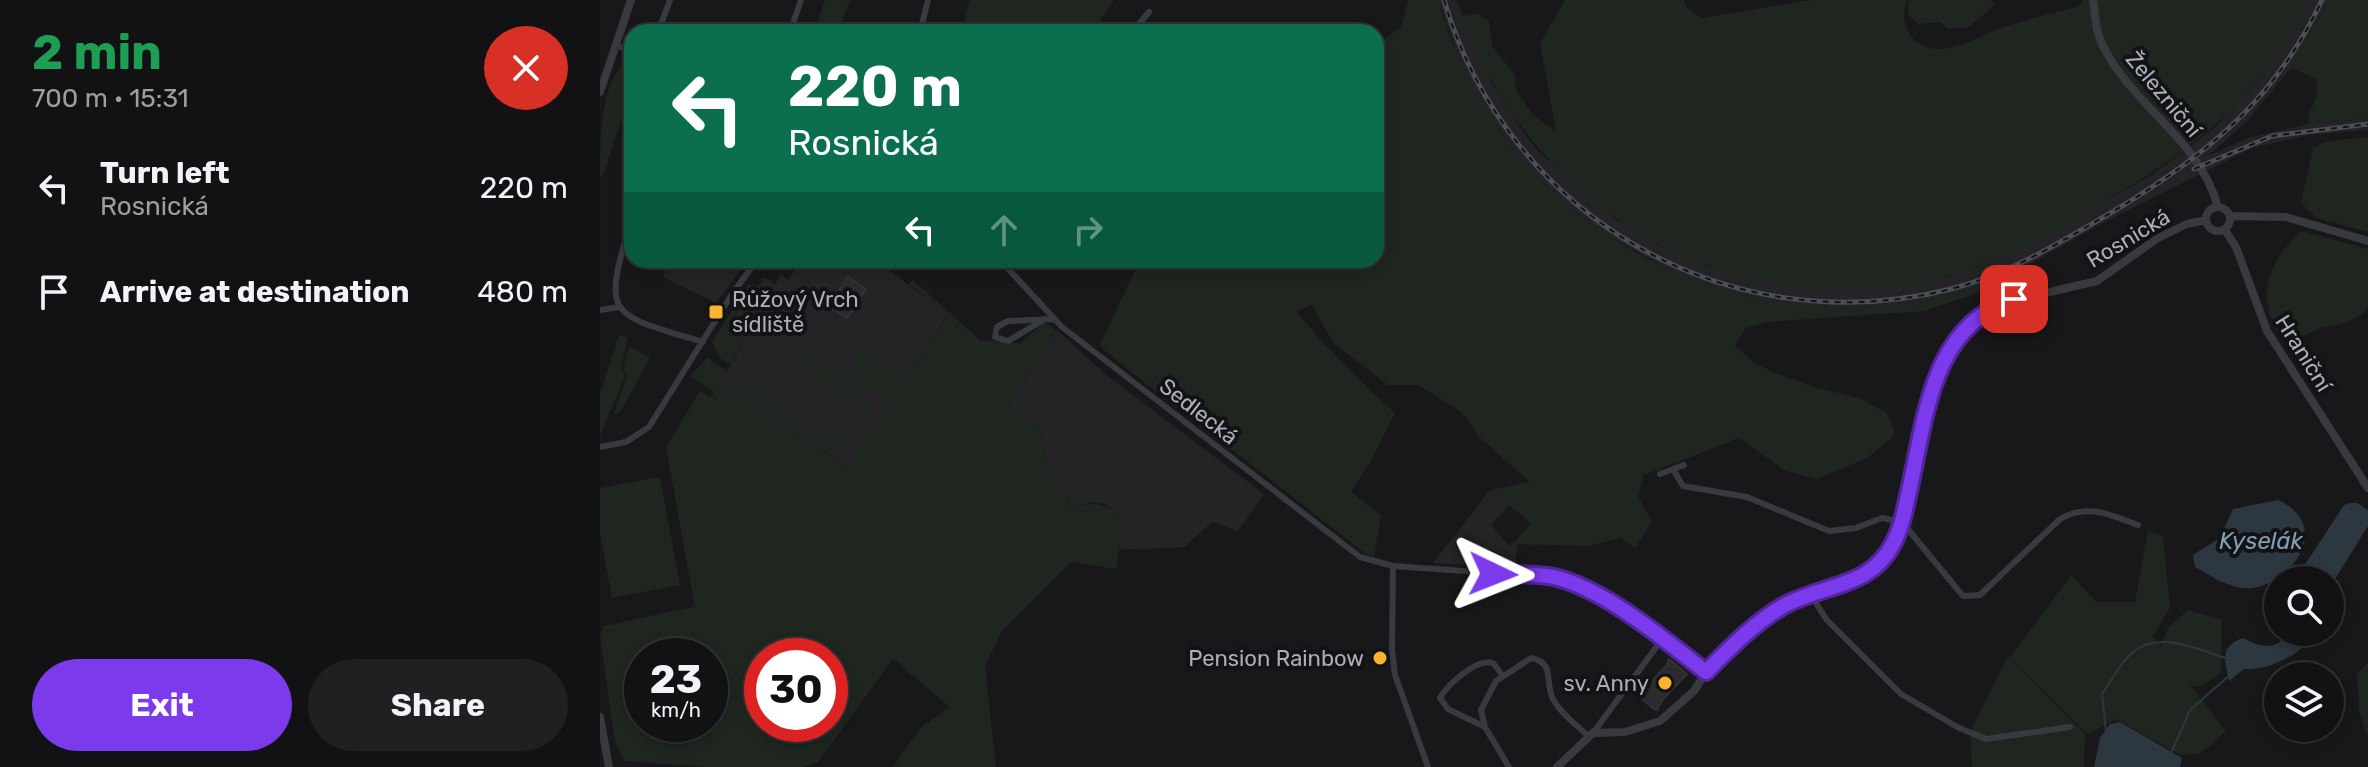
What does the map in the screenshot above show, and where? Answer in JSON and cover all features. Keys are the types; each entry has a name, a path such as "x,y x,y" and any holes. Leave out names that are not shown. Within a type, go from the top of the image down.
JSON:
{"street":[{"path":"600,92 631,0"},
{"path":"661,24 670,0"},
{"path":"793,24 801,0"},
{"path":"922,24 928,0"},
{"name":"Železniční","path":"2093,0 2103,47 2120,72 2196,159 2218,207"},
{"path":"1139,24 1149,12"},
{"path":"617,46 624,48"},
{"path":"2218,207 2224,208 2230,216 2225,230 2213,231 2206,220 2209,211 2218,207"},
{"path":"2230,216 2286,217 2368,241"},
{"name":"Rosnická","path":"1591,735 1625,732 1660,721 1694,691 1706,672 1767,617 1789,603 1849,583 1876,566 1893,544 1902,522 1937,376 1962,330 1981,314 2002,303 2097,281 2158,238 2187,224 2206,220"},
{"name":"Hraniční","path":"2225,230 2236,247 2267,331 2368,488"},
{"path":"624,245 615,277 619,307 629,319 703,342"},
{"path":"600,447 626,442 649,427 752,268"},
{"name":"Sedlecká","path":"1007,268 1054,319 1360,557 1393,566 1559,578 1624,611 1706,672"},
{"path":"600,310 619,307"},
{"path":"1045,319 1008,341 995,337 997,327 1008,321 1045,319 1054,319"},
{"path":"1660,474 1684,465"},
{"path":"1673,469 1683,486 1737,494 1829,531 1856,528 1882,518 1902,522 1963,596 1980,595 2060,519 2075,511 2093,510 2138,525"},
{"path":"1393,566 1392,649 1395,675 1428,767"},
{"path":"1811,595 1826,619 1901,694 1959,728 1986,739 2070,727"},
{"path":"1557,767 1591,735 1663,638"},
{"path":"1509,767 1485,727 1481,710 1489,690 1503,676 1531,658 1544,663 1549,670 1553,699 1591,735"},
{"path":"1485,727 1448,709 1440,698 1451,684 1483,662 1493,663 1503,676"},
{"path":"600,717 609,767"}],"shaded area":[{"path":"825,0 850,0 842,24 817,24"},
{"path":"970,0 1114,0 1098,24 963,24"},
{"path":"1408,0 1438,0 1474,88 1526,163 1592,224 1668,269 1751,297 1840,307 1931,298 2021,269 2012,282 1924,311 1768,322 1745,328 1735,346 1755,363 1817,388 1859,398 1886,412 1895,432 1892,438 1867,458 1817,479 1786,471 1739,438 1644,475 1638,496 1652,522 1635,548 1621,538 1588,546 1517,544 1517,539 1531,523 1490,490 1530,482 1479,437 1463,413 1418,385 1388,385 1334,344 1312,305 1296,311 1343,364 1395,413 1351,492 1381,515 1374,557 1363,552 1234,451 1226,448 1100,344 1136,268 1384,268 1384,39 1401,27"},
{"path":"1438,0 1456,0 1492,84 1527,137 1540,153 1615,219 1660,246 1708,267 1786,286 1860,290 1949,277 1995,261 2038,240 2153,174 2213,129 2254,87 2276,58 2309,0 2329,0 2291,68 2246,122 2208,156 2248,138 2308,124 2368,119 2368,130 2309,135 2252,148 2108,220 2021,269 1977,287 1931,299 1884,306 1834,308 1783,304 1726,291 1675,273 1605,234 1563,201 1526,165 1487,112 1464,72"},
{"path":"1565,0 1684,0 1686,7 1702,18 1811,0 1907,0 1904,15 1907,30 1922,46 1939,49 1957,46 2011,25 2079,6 2084,0 2309,0 2291,34 2249,92 2170,161 2050,233 1992,262 1950,276 1872,289 1796,288 1723,272 1655,242 1593,201 1540,149 1495,87 1461,16 1478,14 1489,21 1492,46 1515,75 1516,90 1532,114 1556,131 1540,43"},
{"path":"1909,0 1990,0 1995,5 1969,27 1948,29 1940,22 1918,24 1908,14"},
{"path":"2329,0 2368,0 2368,119 2308,124 2309,112 2316,99 2317,79 2291,68"},
{"path":"624,63 624,111 603,176 600,176 603,114 617,71"},
{"path":"2368,137 2368,232 2317,218 2301,203 2313,148 2324,142"},
{"path":"2302,231 2368,249 2368,308 2346,322 2289,338 2280,335 2274,325 2268,308 2268,283 2277,260"},
{"path":"666,268 742,268 716,303 663,277"},
{"path":"796,268 886,268 948,314 849,467 719,384 775,291 772,289 781,275 788,280"},
{"path":"764,277 775,284 772,289 776,291 732,365 721,359 712,342 748,285 758,286"},
{"path":"913,280 980,340 1021,343 1044,322 1059,332 1009,405 1042,430 1049,484 1063,493 1072,507 1100,505 1124,517 1116,569 1071,562 1002,631 985,666 996,767 893,767 920,728 950,707 893,659 848,721 848,638 744,638 744,742 833,742 818,762 802,767 706,767 624,761 615,742 600,636 604,626 695,608 666,447 700,391 710,397 714,392 690,376 707,358 728,371 720,384 848,467 948,315 909,284"},
{"path":"1059,332 1110,378 1264,494 1238,531 1212,522 1184,547 1117,550 1124,517 1105,504 1092,502 1073,507 1063,493 1049,484 1042,430 1009,405"},
{"path":"619,335 628,338 621,368 625,376 600,436 600,393"},
{"path":"629,346 650,358 621,411 613,415 627,376 623,368"},
{"path":"861,352 903,379 889,400 847,373"},
{"path":"797,356 817,363 847,382 866,402 869,410 866,426 855,439 839,446 845,451 842,456 728,383 731,379 762,398 763,376 770,365 781,357","holes":["798,361 796,365 854,402 856,398 799,361 858,399 863,419 854,434 845,439 827,439 795,422 775,406 766,386 769,375 780,364"]},
{"path":"660,477 680,585 612,598 600,533 600,488"},
{"path":"1490,490 1509,505 1491,525 1509,546 1517,540 1516,568 1433,563"},
{"path":"2148,531 2163,536 2170,608 2153,636 2161,647 2168,628 2188,610 2222,620 2221,673 2200,687 2190,685 2226,731 2200,754 2180,755 2116,719 2087,734 2010,657 2071,575 2096,602 2135,602"},
{"path":"2008,656 2085,734 2084,767 1972,767 1970,733"},
{"path":"2368,662 2368,737 2359,711 2357,674"}],"water":[{"name":"Kyselák","path":"2278,500 2295,511 2304,526 2304,541 2299,556 2291,566 2264,566 2264,584 2258,587 2241,588 2195,567 2193,555 2220,538 2233,509"},
{"path":"2357,503 2368,510 2368,526 2343,566 2304,566 2344,505"},
{"path":"2243,638 2264,646 2304,646 2279,662 2264,662 2264,667 2244,669 2229,681 2226,655 2230,645"},
{"path":"2120,722 2182,758 2180,767 2094,767 2100,738 2110,724"}],"building":[{"path":"848,277 866,289 847,318 829,306"},
{"name":"sv. Anny","path":"1669,659 1687,674 1663,699 1657,710 1638,696"}],"waterway":[{"path":"2106,731 2102,694 2124,662 2143,646 2166,642 2190,646 2225,658"},
{"path":"2172,751 2190,710 2230,675"}],"railway":[{"path":"1444,0 1475,77 1519,145 1574,202 1639,247 1710,280 1788,298 1868,302 1951,289 1994,275 2055,245 2148,190 2208,146 2260,96 2283,67 2322,0"},
{"path":"2194,169 2272,136 2368,124"}],"place":[{"name":"Růžový Vrch sídliště","path":"716,312"},
{"name":"Pension Rainbow","path":"1380,658"},
{"name":"sv. Anny","path":"1665,683"}],"route":[{"path":"1493,574 1559,578 1624,611 1706,672 1767,617 1789,603 1849,583 1883,560 1902,522 1933,391 1944,358 1956,338 1971,322 1989,309 2014,299"}]}
